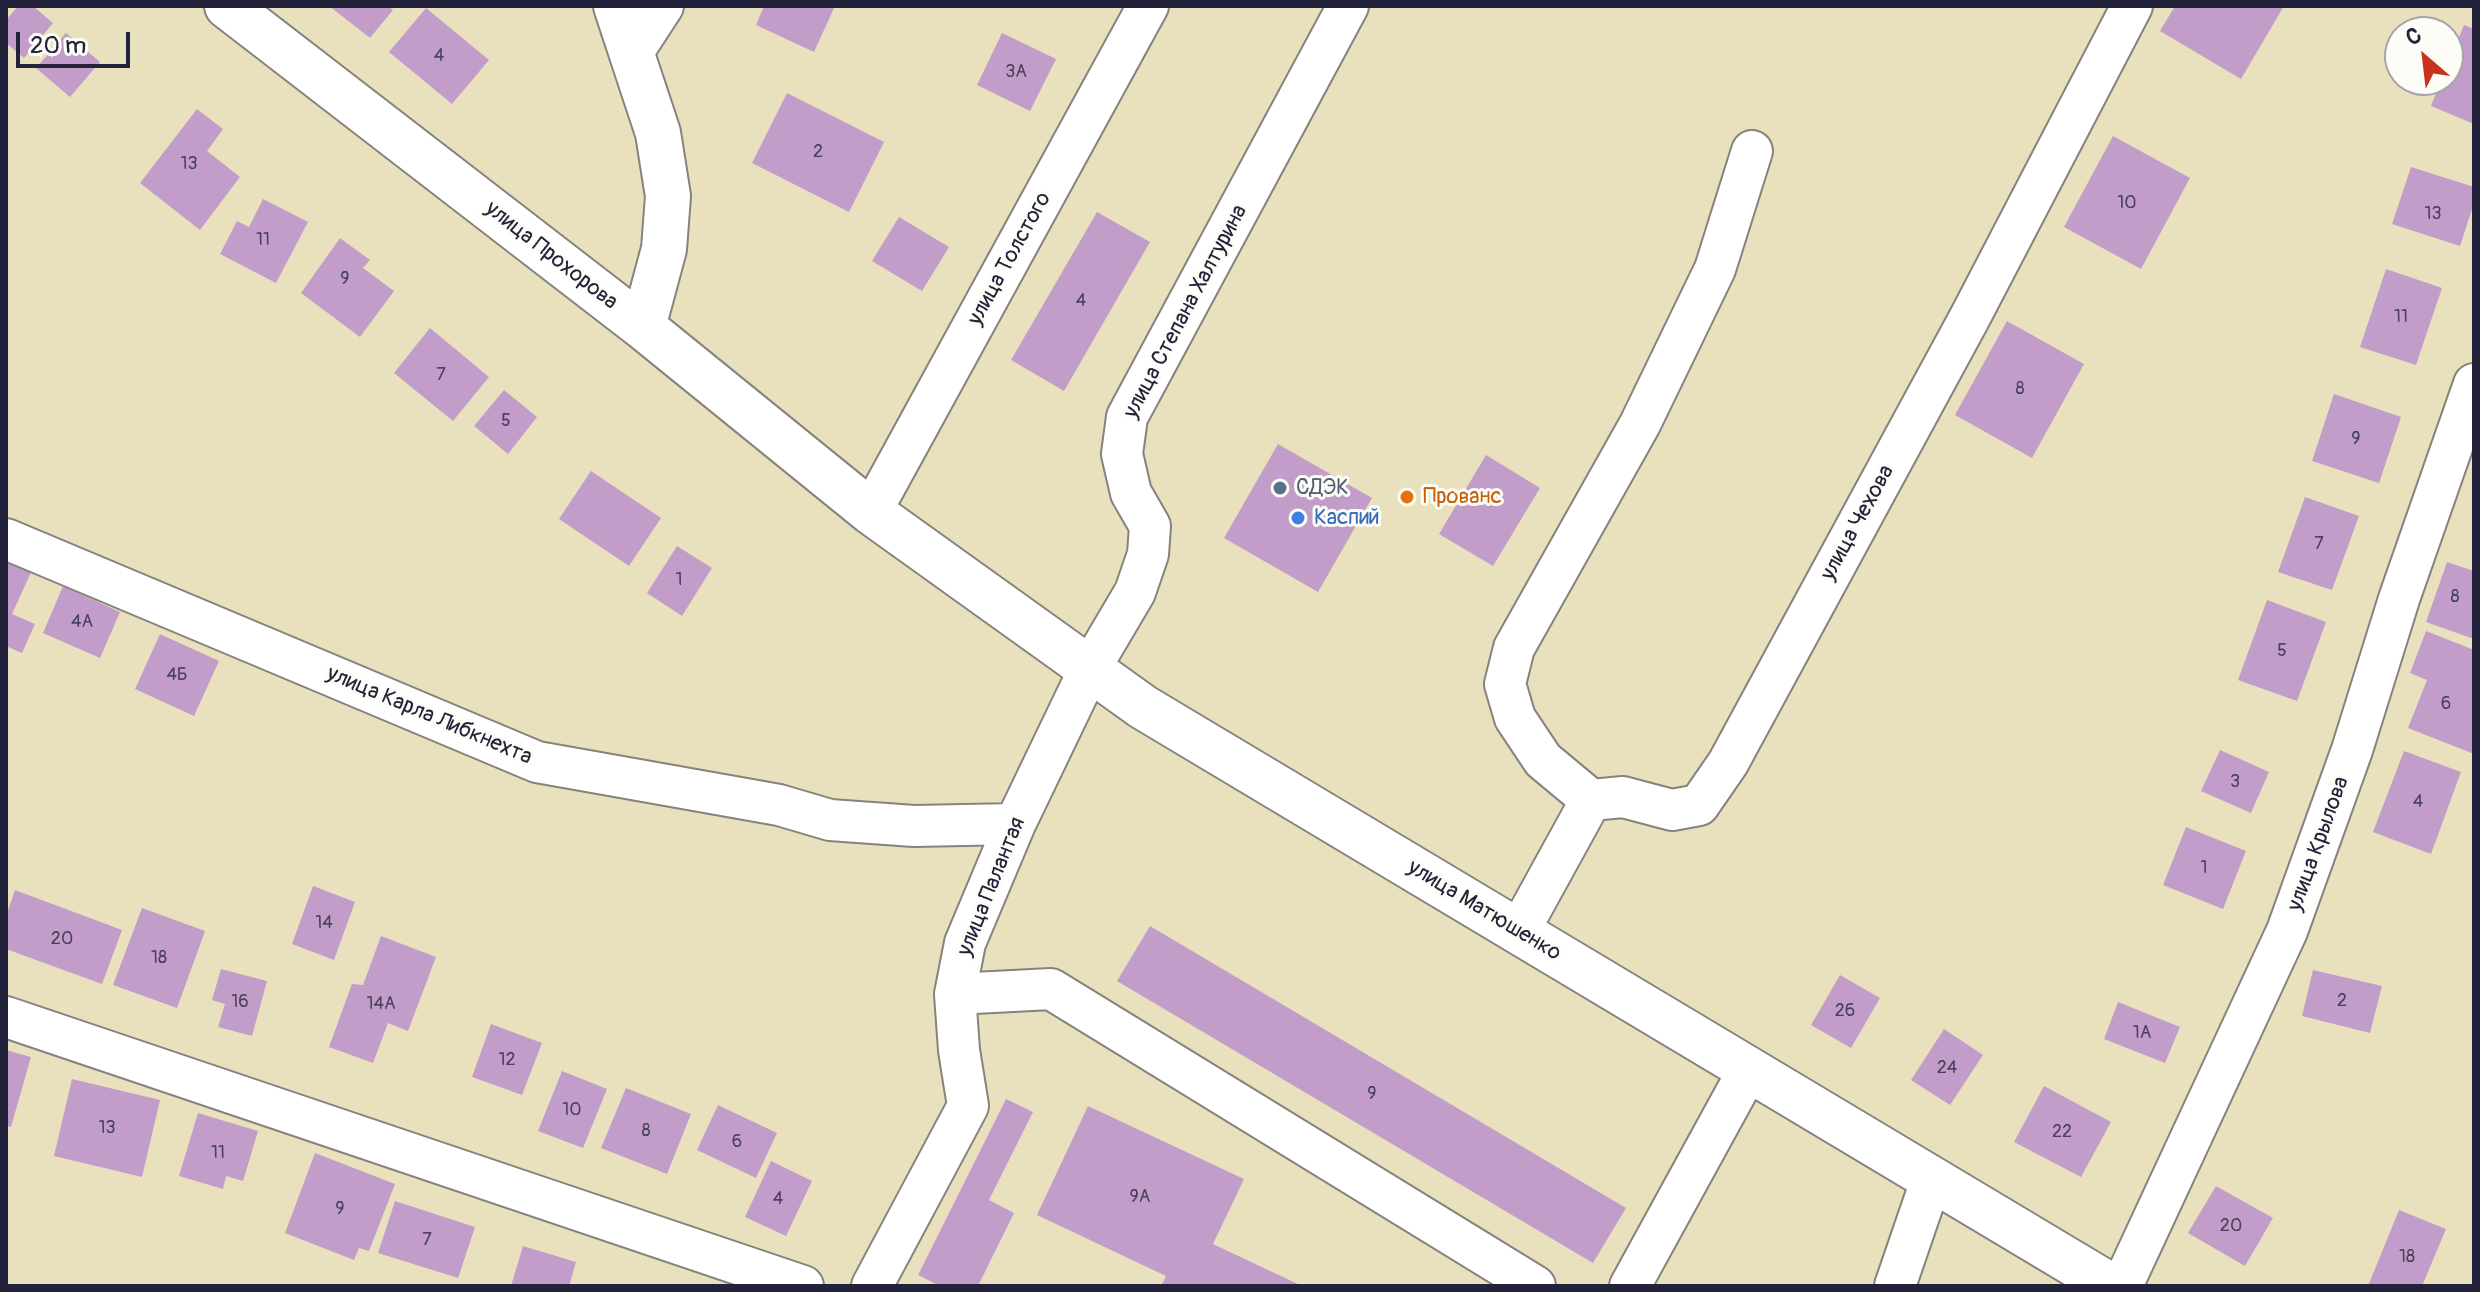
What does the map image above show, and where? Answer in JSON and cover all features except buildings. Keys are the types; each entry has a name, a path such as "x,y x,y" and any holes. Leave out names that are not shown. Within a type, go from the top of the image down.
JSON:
{"main road":[{"name":"улица Прохорова","path":"227,6 643,327 871,512"},
{"path":"616,6 658,133 668,196 664,249 643,327"},
{"name":"улица Матюшенко","path":"871,512 1089,670 1202,744 2111,1286"}],"street":[{"path":"633,52 663,6"},
{"name":"улица Толстого","path":"871,512 1148,6"},
{"name":"улица Степана Халтурина","path":"1089,670 1135,592 1148,554 1150,526 1131,493 1122,454 1127,417 1348,6"},
{"name":"улица Чехова","path":"1591,800 1623,797 1672,810 1699,805 1714,784 1736,749 1970,317 2132,6"},
{"path":"1519,931 1591,800 1543,760 1515,718 1505,684 1514,648 1640,424 1715,269 1752,151"},
{"name":"улица Крылова","path":"2122,1286 2287,931 2352,750 2399,599 2474,384"},
{"name":"улица Карла Либкнехта","path":"6,539 537,762 779,805 830,820 914,826 1015,824"},
{"name":"улица Палантая","path":"872,1286 968,1106 959,1050 955,994 965,943 1015,824 1089,670"},
{"path":"955,994 1051,989 1535,1286"},
{"path":"6,1017 798,1285"},
{"path":"1630,1286 1749,1069"},
{"path":"1895,1286 1932,1178"}],"place":[{"name":"СДЭК","path":"1280,488"},
{"name":"Прованс","path":"1407,497"},
{"name":"Каспий","path":"1298,518"}]}
